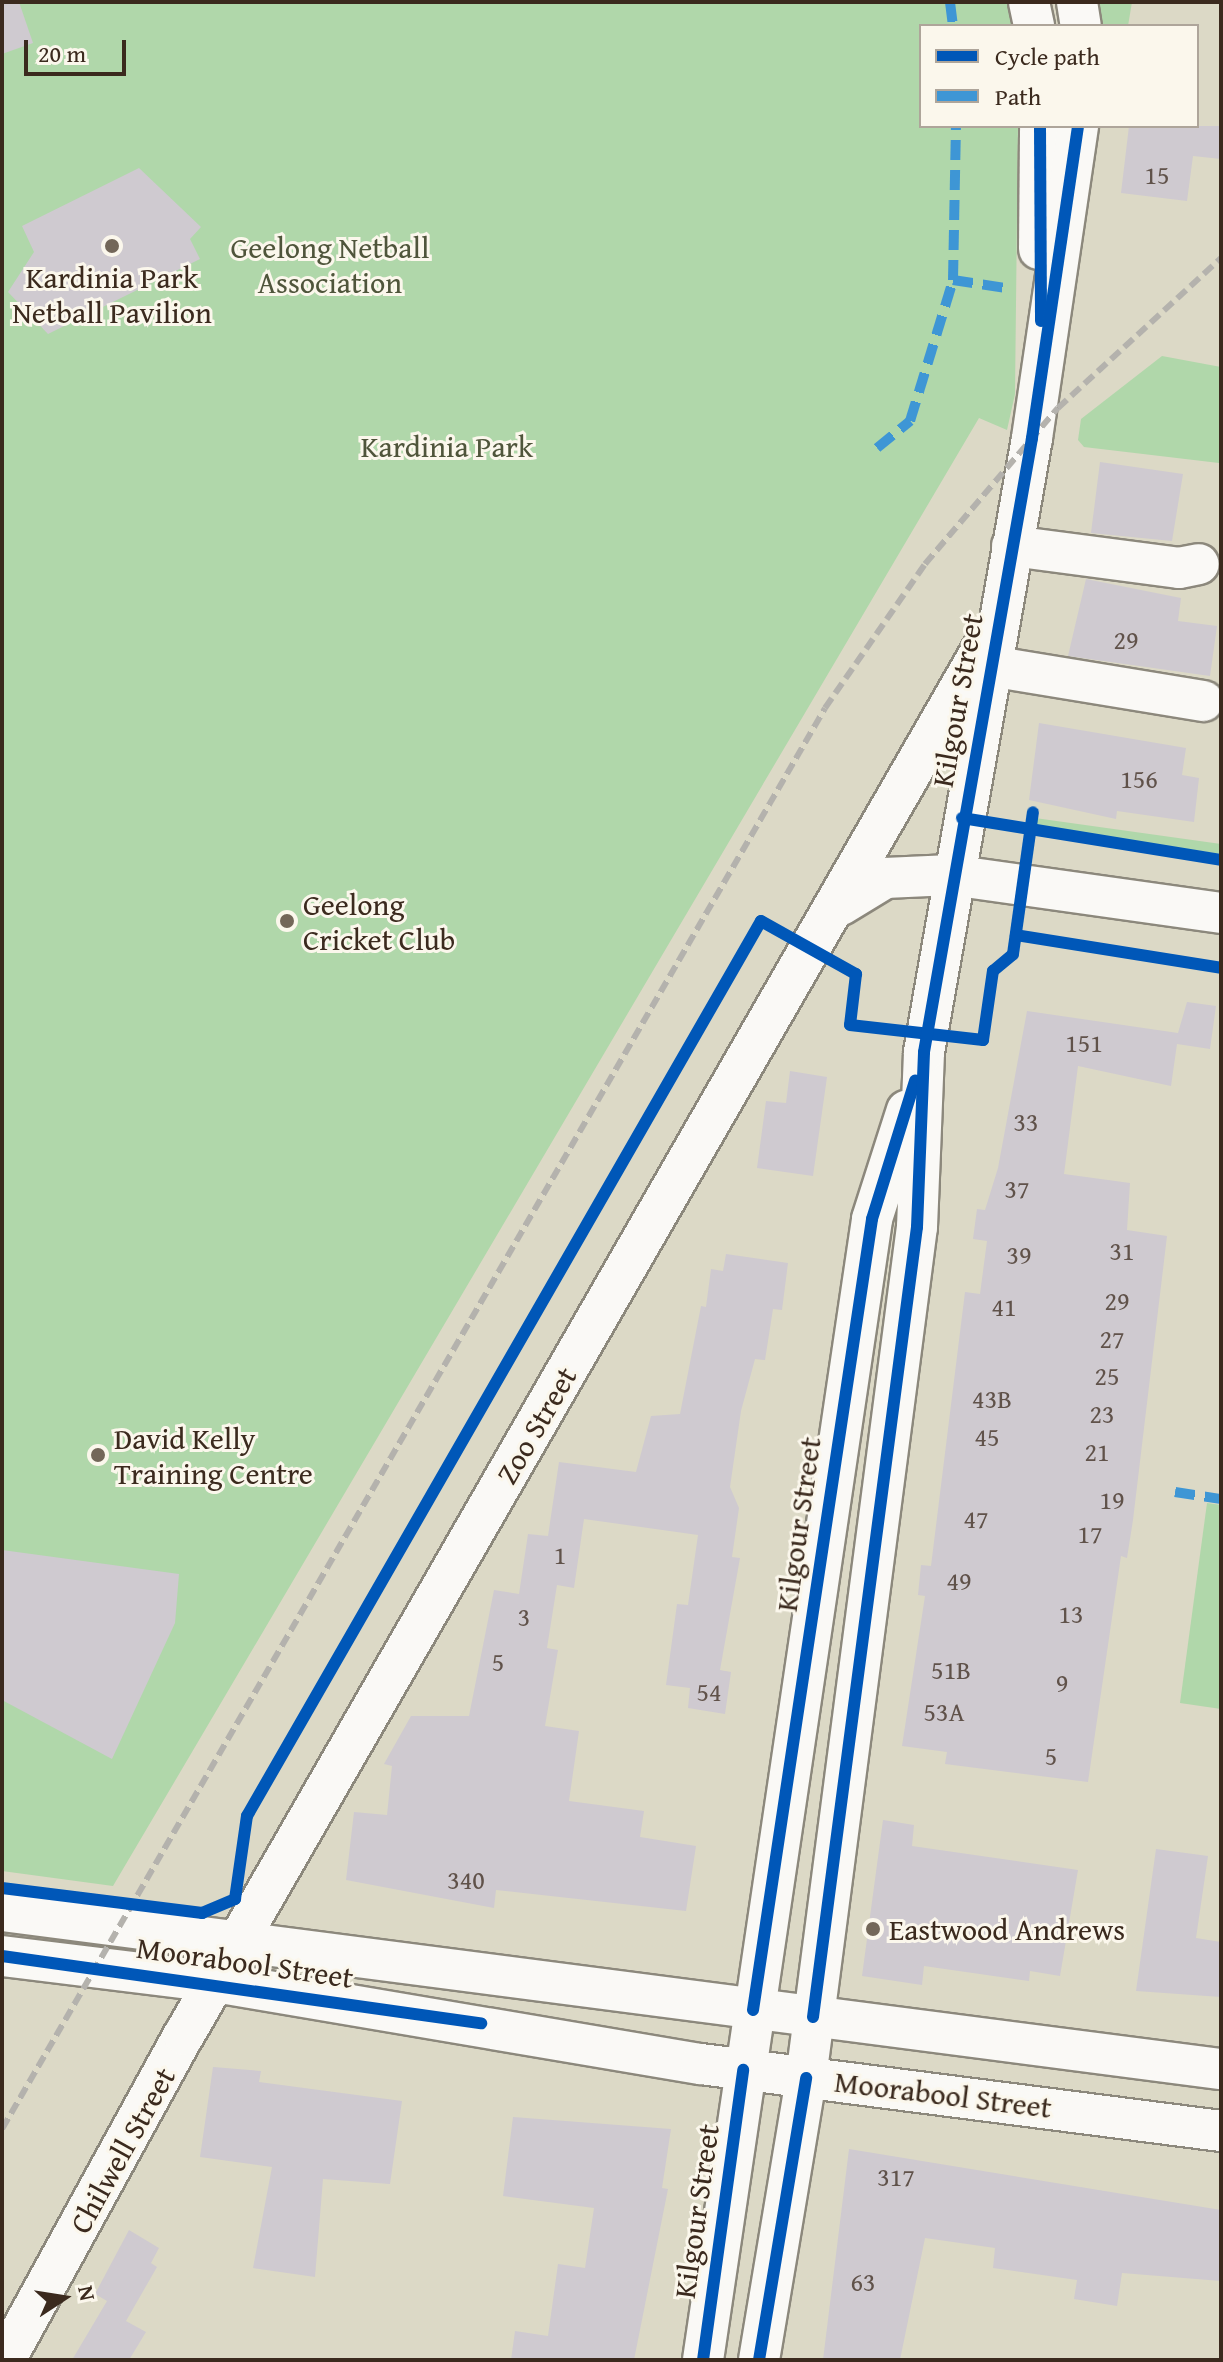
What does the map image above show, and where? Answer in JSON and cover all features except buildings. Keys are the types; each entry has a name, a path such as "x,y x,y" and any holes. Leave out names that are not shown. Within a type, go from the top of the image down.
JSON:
{"street":[{"path":"1029,2 1034,24"},
{"path":"1077,2 1081,24"},
{"name":"Kilgour Street","path":"1040,128 1043,356"},
{"name":"Kilgour Street","path":"759,2360 806,2078 884,1461 917,1227 924,1052 951,875 1012,546 1078,128"},
{"path":"1012,546 1192,573"},
{"name":"Zoo Street","path":"215,1982 837,907 998,622"},
{"path":"990,666 1203,701"},
{"name":"Zoo Street","path":"837,907 885,878 951,875 1221,913"},
{"name":"Kilgour Street","path":"703,2360 834,1452 872,1219 924,1052"},
{"path":"834,1452 884,1461"},
{"path":"794,1744 846,1754"},
{"name":"Moorabool Street","path":"2,1911 238,1945 1221,2069"},
{"name":"Moorabool Street","path":"2,1956 215,1982 743,2070 1221,2131"},
{"name":"Chilwell Street","path":"5,2360 215,1982"}],"green space":[{"name":"Kardinia Park","path":"2,2 1007,2 1012,24 919,24 919,128 1018,128 1015,394 1007,430 979,418 113,1886 2,1871"},
{"path":"1097,2 1132,2 1128,24 1100,24"},
{"path":"1162,356 1221,367 1219,463 1084,447 1078,440 1081,419"},
{"path":"1035,818 1221,844 1221,854 1035,826"},
{"path":"1207,1503 1221,1505 1221,1709 1180,1703"}],"railway":[{"path":"2,2129 825,708 925,564 1058,408 1221,258"}],"marked path":[{"path":"950,2 953,24"},
{"path":"953,280 956,128"},
{"path":"877,448 910,421 953,280 1006,288"},
{"path":"1175,1492 1221,1499"}],"cycle path":[{"path":"1040,128 1041,321"},
{"path":"813,2017 917,1227 924,1052 1032,438 1078,128"},
{"path":"2,1888 202,1913 235,1899 247,1816 761,921 856,974 850,1025 983,1040 993,971 1013,954 1033,812"},
{"path":"962,818 1221,860"},
{"path":"1016,935 1221,968"},
{"path":"753,2010 872,1219 915,1081"},
{"path":"2,1956 481,2023"},
{"path":"703,2360 743,2070"},
{"path":"759,2360 806,2078"}],"place":[{"name":"Kardinia Park Netball Pavilion","path":"112,246"},
{"name":"Geelong Cricket Club","path":"287,921"},
{"name":"David Kelly Training Centre","path":"98,1455"},
{"name":"Eastwood Andrews","path":"873,1929"}],"park label":[{"name":"Geelong Netball Association","path":"330,264"}]}
